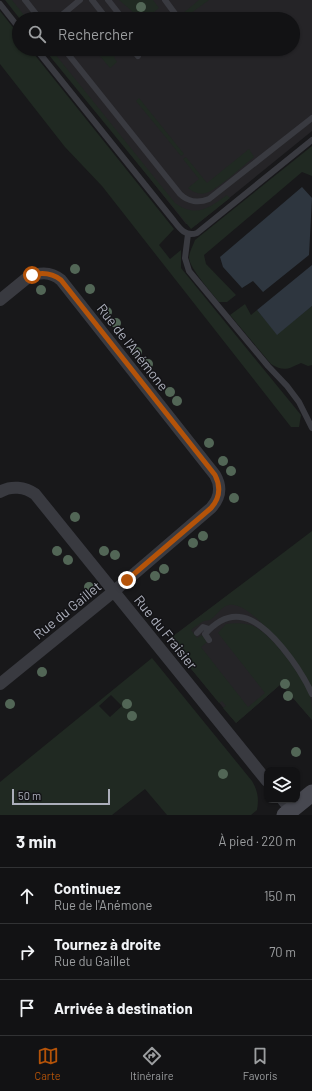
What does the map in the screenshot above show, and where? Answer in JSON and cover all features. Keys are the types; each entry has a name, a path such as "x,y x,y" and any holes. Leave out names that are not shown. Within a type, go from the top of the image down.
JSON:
{"main road":[{"path":"289,810 312,793"}],"street":[{"name":"Rue de l'Anémone","path":"0,300 27,278 37,273 54,275 61,280 215,475 219,486 219,492"},
{"name":"Rue du Fraisier","path":"0,492 10,488 19,488 28,489 35,494 264,777"},
{"name":"Rue du Gaillet","path":"0,684 113,592 211,508 215,504 219,492"}],"lane":[{"path":"25,0 34,12"},
{"path":"65,12 80,0"},
{"path":"92,0 101,12"},
{"path":"108,0 117,12"},
{"path":"165,0 174,12"},
{"path":"0,4 12,19"},
{"path":"42,56 180,228 188,234 197,233 312,140"},
{"path":"70,56 178,192 187,199 199,201 209,199 312,118"},
{"path":"188,234 185,258 189,272 268,366 287,386 299,402 312,428"},
{"path":"209,640 205,634 209,629 217,622 228,618 240,617 262,627 292,660 305,679 312,694"},
{"path":"197,633 203,628 209,629"}],"shaded area":[{"path":"5,0 12,0 21,12 14,12"},
{"path":"8,0 312,0 312,131 196,225 186,224 53,56 300,56 300,12 17,12"},
{"path":"119,0 153,0 159,8 154,12 133,12"},
{"path":"199,0 209,0 193,12 185,12"},
{"path":"0,11 12,26 12,56 36,56 174,229 159,245 170,259 181,250 181,268 301,415 299,427 291,427 102,186 65,147 0,64"},
{"path":"50,56 57,56 175,203 189,210 202,210 227,195 230,198 191,229"},
{"path":"100,56 115,56 114,57 117,62 110,68"},
{"path":"139,98 184,154 181,156 136,101"},
{"path":"312,146 312,176 302,172 204,255 206,264 236,295 227,302 219,302 190,263 190,251 195,240"},
{"path":"249,149 254,157 211,191 201,194 188,188 199,179 183,159 186,157 207,183"},
{"path":"302,187 312,198 309,255 263,292 253,281 242,288 223,267 220,257"},
{"path":"312,265 312,306 277,335 257,310"},
{"path":"245,304 251,315 257,310 277,334 312,306 312,365 308,366 301,363 283,369 271,364 230,315"},
{"path":"312,531 312,688 286,652 263,624 251,614 239,607 229,605 226,606 210,620 204,621 191,630 197,638 202,635 207,642 201,647 248,707 265,693 218,633 226,624 245,624 259,629 286,657 308,690 312,706 312,720 281,684 236,723 223,708 226,706 222,701 219,703 174,648 178,643 172,637"},
{"path":"240,586 312,676 312,720 281,684 236,723 174,648 178,643 172,637"},
{"path":"152,658 252,781 257,792 258,806 257,810 251,815 167,815 145,789 112,815 0,815 0,782","holes":["111,695 122,706 110,717 99,706"]}],"route":[{"path":"32,275 43,273 54,275 61,280 218,480 219,492 215,504 127,580"}]}
